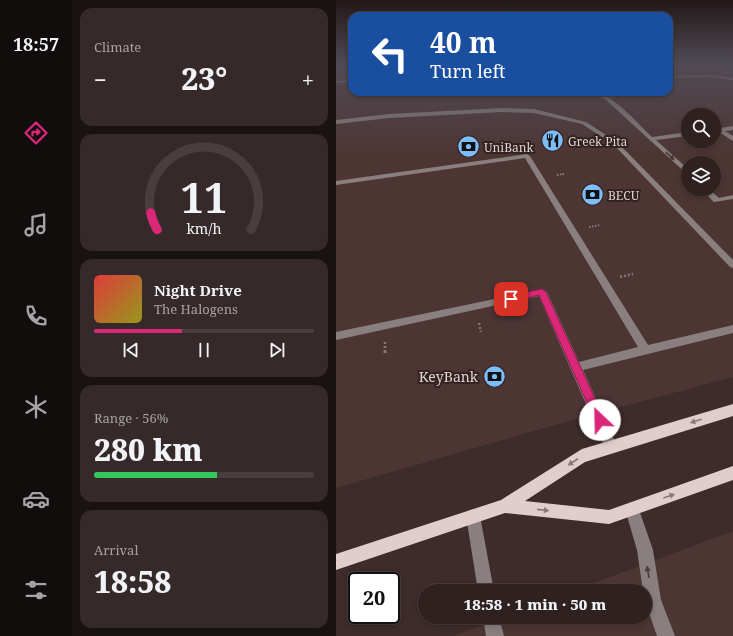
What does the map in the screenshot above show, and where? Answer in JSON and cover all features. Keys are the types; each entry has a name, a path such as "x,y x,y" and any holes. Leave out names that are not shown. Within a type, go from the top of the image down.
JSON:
{"main road":[{"path":"336,562 505,506 582,456 733,410"},
{"path":"505,506 609,517 733,473"}],"lane":[{"path":"602,96 606,98 681,167"},
{"path":"336,122 389,116 502,110 534,111 584,123 615,143 733,265"},
{"path":"721,130 733,128"},
{"path":"721,132 733,138"},
{"path":"651,139 681,135"},
{"path":"336,183 527,156 645,349"},
{"path":"713,196 717,200 733,197"},
{"path":"336,336 542,292 612,446"},
{"path":"576,367 645,349 733,329"},
{"path":"632,509 645,550 653,600 666,636"},
{"path":"473,516 485,584"},
{"path":"492,624 495,636"}],"path":[{"path":"384,336 385,353"}],"shaded area":[{"path":"336,94 348,94 348,96 673,96 673,94 733,94 733,377 576,419 336,488"},
{"path":"733,531 733,636 453,636 485,624 652,624 652,584 591,584"}],"place":[{"name":"Greek Pita","path":"552,141"},
{"name":"UniBank","path":"469,147"},
{"name":"BECU","path":"592,195"},
{"name":"KeyBank","path":"494,376"}],"route":[{"path":"511,299 542,292 600,420"}]}
